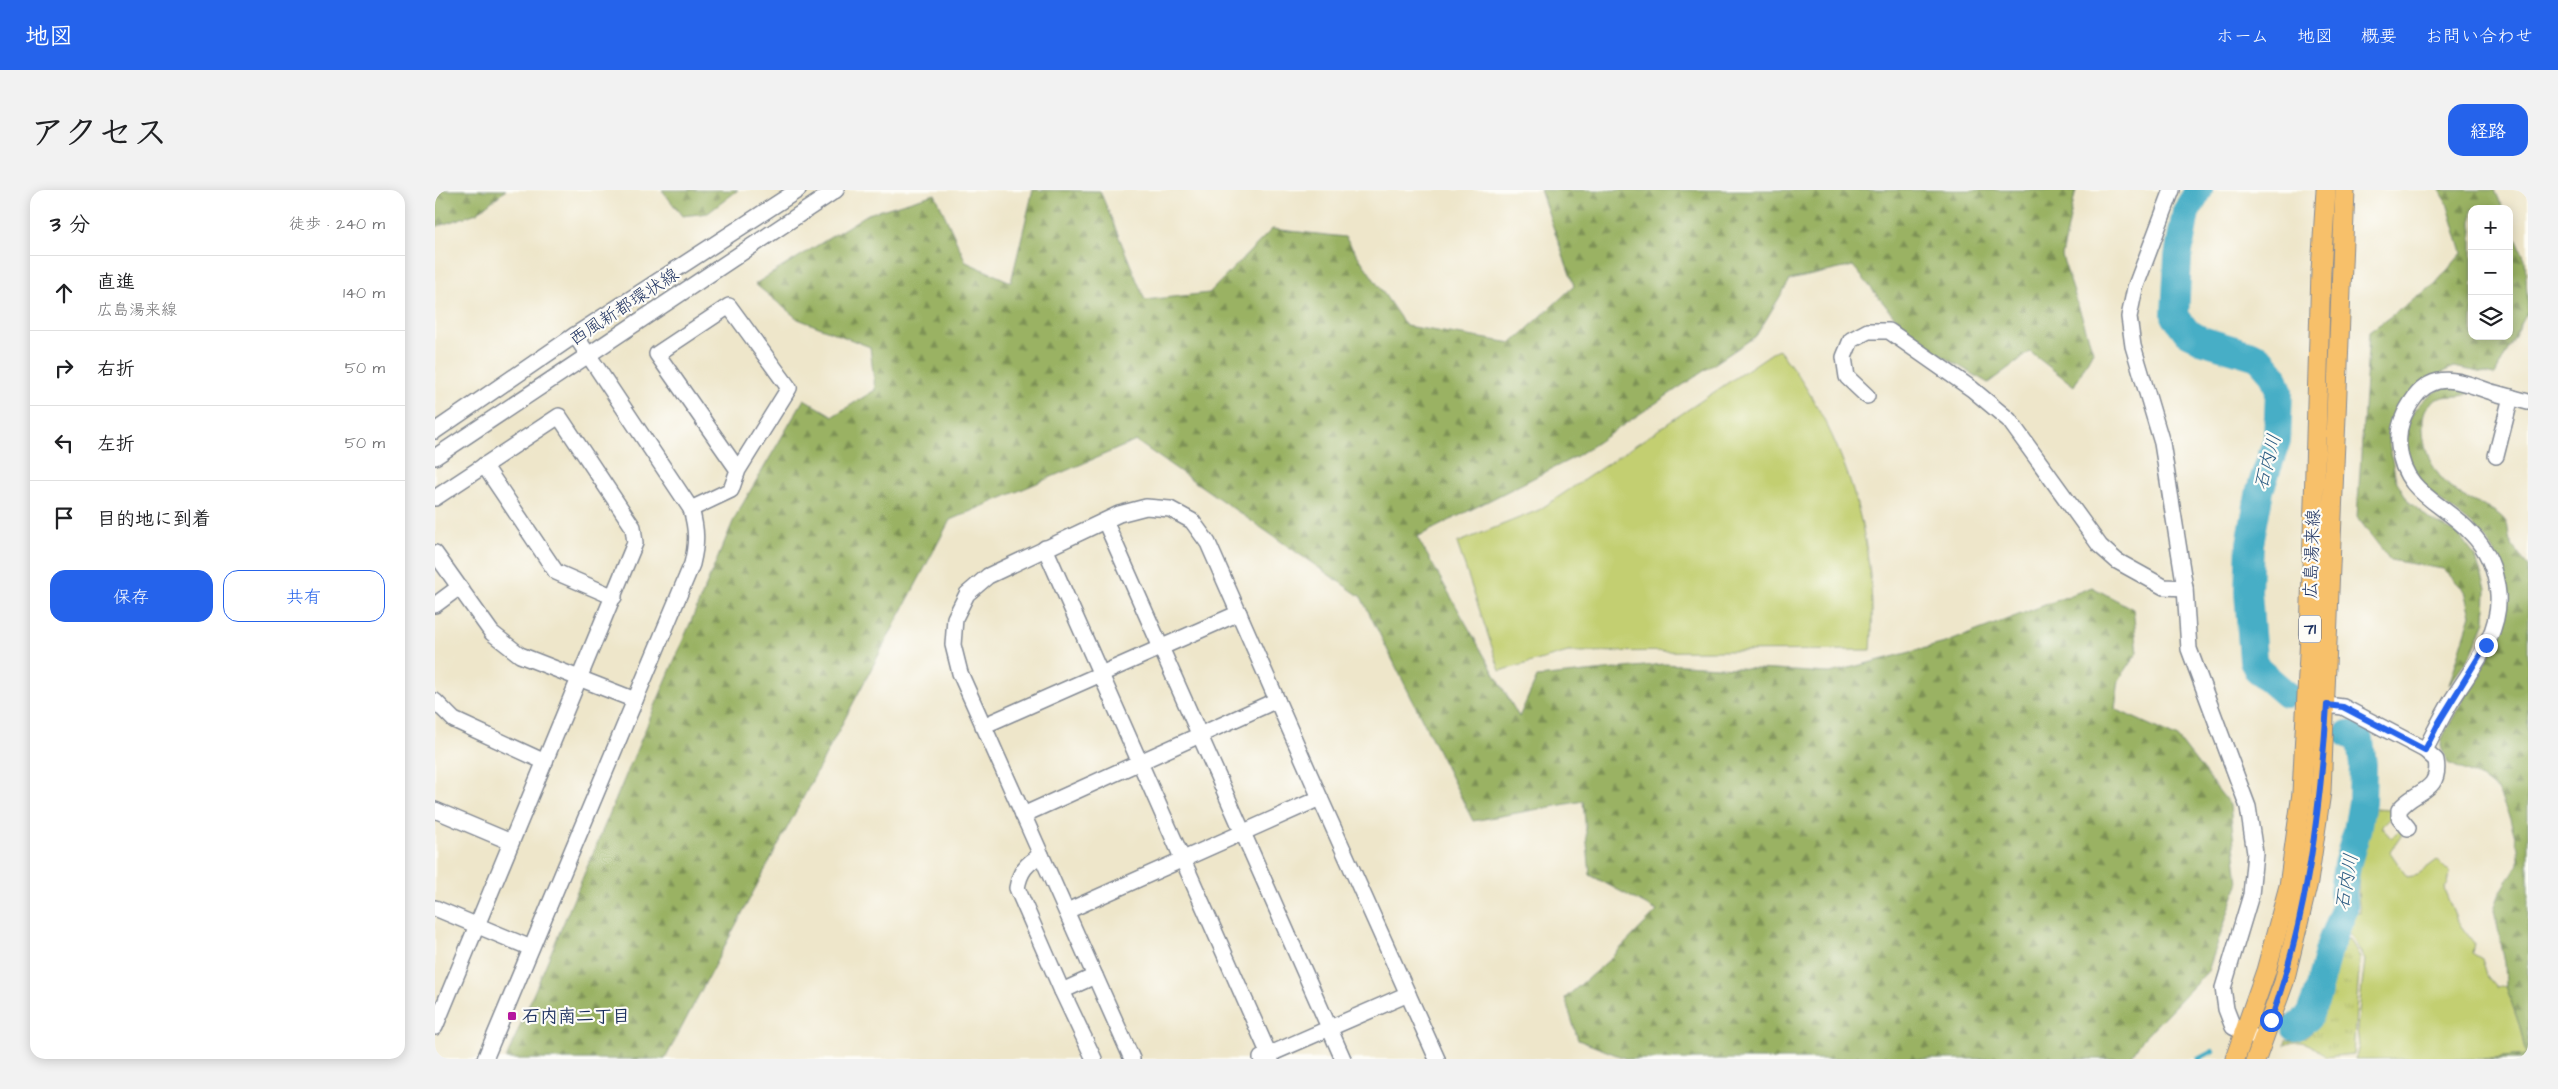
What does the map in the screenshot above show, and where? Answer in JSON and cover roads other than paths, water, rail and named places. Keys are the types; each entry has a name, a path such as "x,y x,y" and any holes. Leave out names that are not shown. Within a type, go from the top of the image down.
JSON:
{"main road":[{"name":"広島湯来線","path":"2256,1059 2254,1037 2266,971 2289,886 2302,794 2310,625 2321,271 2327,190"},
{"name":"広島湯来線","path":"2235,1059 2254,1037 2284,982 2308,882 2321,792 2327,705 2337,369 2345,190"}],"street":[{"name":"西風新都環状線","path":"435,431 575,335 797,190"},
{"name":"西風新都環状線","path":"435,457 587,353 836,190"},
{"path":"2172,190 2135,288 2129,316 2133,346 2162,442 2185,588 2189,649 2248,807 2255,853 2251,894 2223,988 2226,1009 2233,1026 2254,1037"},
{"path":"691,509 731,490 738,470 789,388 729,306 657,354 738,470"},
{"path":"1867,396 1847,377 1844,356 1851,340 1868,330 1889,331 1972,389 2009,420 2100,546 2117,561 2164,587 2185,588"},
{"path":"485,1059 692,564 697,546 697,530 691,509 575,335"},
{"path":"2425,750 2439,722 2492,633 2498,609 2498,596 2493,568 2471,531 2424,495 2405,472 2400,456 2399,431 2403,415 2418,394 2437,382 2456,380 2528,402"},
{"path":"2496,456 2511,397"},
{"path":"435,498 559,416 633,527 635,543 435,1027"},
{"path":"484,465 555,572 614,597"},
{"path":"1132,1059 960,673 953,645 955,618 967,594 988,576 1105,521 1146,507 1170,509 1192,521 1208,543 1437,1059"},
{"path":"1105,521 1343,1059"},
{"path":"1045,548 1267,1058 1329,1028 1408,994"},
{"path":"435,553 458,588 492,633 520,655 635,700"},
{"path":"435,605 458,588"},
{"path":"983,726 1239,613"},
{"path":"1023,815 1277,700"},
{"path":"435,701 454,720 545,762"},
{"path":"2327,705 2343,707 2425,750 2436,760 2436,776 2429,787 2399,810 2399,817 2408,828"},
{"path":"1067,911 1320,798"},
{"path":"435,810 511,842"},
{"path":"1041,855 1027,863 1020,874 1017,888 1094,1059"},
{"path":"435,908 531,948"},
{"path":"1062,991 1095,976"}],"waterway":[{"name":"石内川","path":"2199,190 2186,212 2178,257 2175,316 2187,332 2201,340 2258,357 2273,374 2279,391 2277,440 2260,490 2250,544 2248,591 2253,660 2257,669 2286,694"},
{"name":"石内川","path":"2295,1027 2308,1018 2316,999 2330,945 2344,909 2343,891 2347,865 2357,831 2362,802 2363,765 2360,740 2348,734"},
{"name":"石内川","path":"2198,1059 2213,1051"}],"place":[{"name":"石内南二丁目","path":"512,1016"}]}
